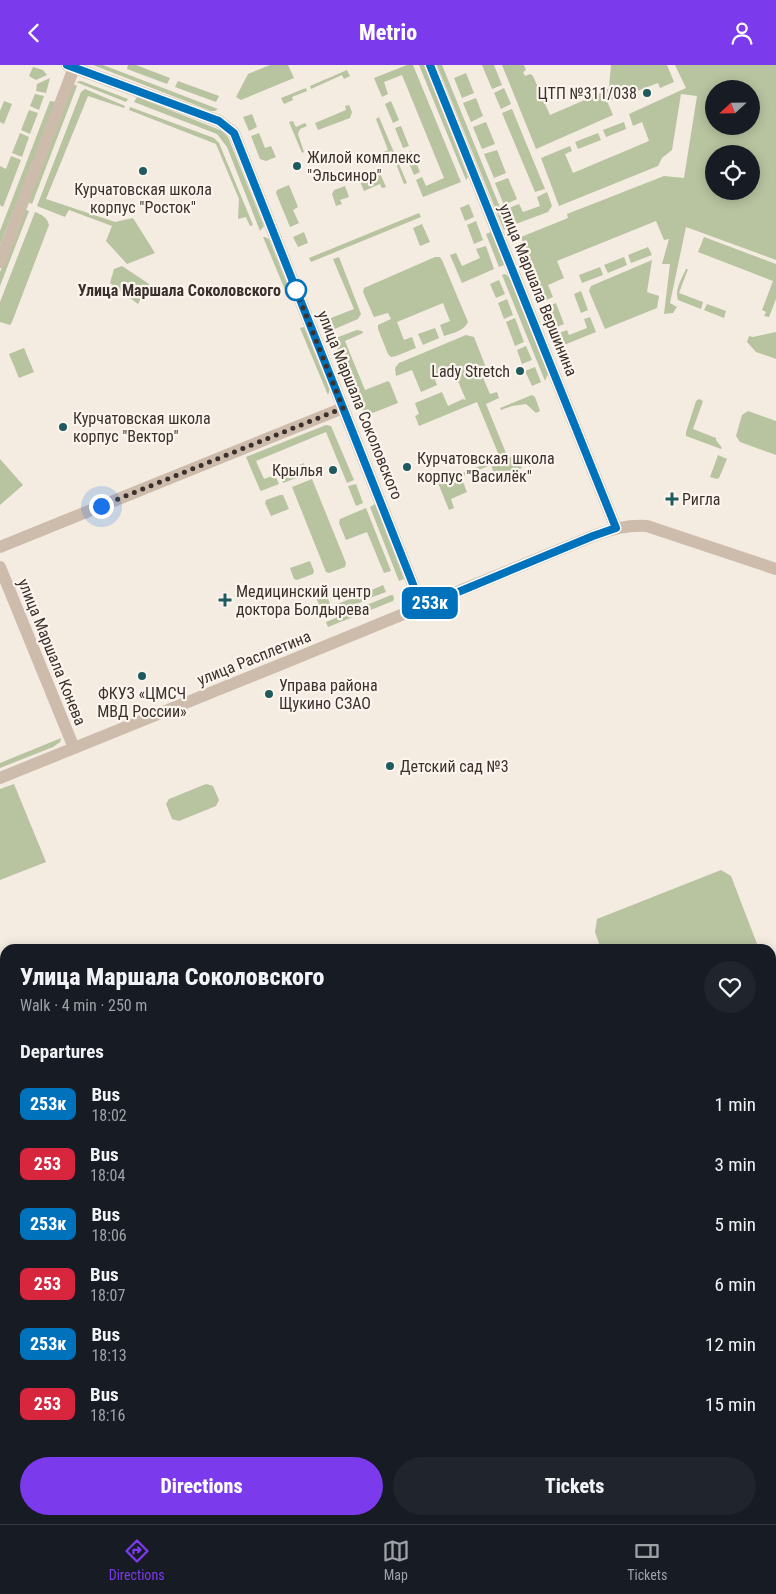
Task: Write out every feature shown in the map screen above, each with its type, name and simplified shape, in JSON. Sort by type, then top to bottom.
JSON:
[{"type":"street","name":"улица Маршала Вершинина","points":[[430,65],[616,528]]},
{"type":"street","points":[[0,262],[72,66]]},
{"type":"street","name":"улица Маршала Соколовского","points":[[72,66],[219,121],[234,133],[422,607]]},
{"type":"street","points":[[0,547],[343,408]]},
{"type":"street","name":"улица Расплетина","points":[[0,778],[616,528],[631,525],[647,526],[776,569]]},
{"type":"street","name":"улица Маршала Конева","points":[[0,567],[74,748]]},
{"type":"green space","points":[[93,65],[103,65],[218,109],[211,111]]},
{"type":"green space","points":[[128,65],[136,65],[170,78],[167,84],[127,69]]},
{"type":"green space","points":[[270,65],[288,65],[294,78],[241,100],[236,97],[248,74]]},
{"type":"green space","points":[[407,65],[413,65],[461,182],[423,197],[416,180],[422,177],[426,186],[444,178],[402,75],[384,82],[388,94],[382,97],[374,78]]},
{"type":"green space","points":[[419,65],[424,65],[468,177],[466,180]]},
{"type":"green space","points":[[437,65],[442,65],[508,227],[504,230]]},
{"type":"green space","points":[[482,65],[494,65],[502,85],[492,89]]},
{"type":"green space","points":[[502,65],[524,65],[526,70],[523,72],[525,76],[530,74],[533,76],[550,115],[609,88],[611,65],[667,65],[674,82],[660,88],[658,83],[607,101],[613,115],[536,149]]},
{"type":"green space","points":[[675,65],[776,65],[776,260],[686,227],[670,303],[677,307],[673,313],[664,314],[670,264],[662,264],[669,239],[664,240],[656,221],[557,261],[564,278],[548,285],[553,297],[546,300],[521,237],[568,218],[567,214],[664,176],[684,178],[697,96],[681,94],[672,150],[662,158],[658,166],[559,206],[541,158],[570,146],[572,151],[565,154],[573,173],[649,141],[642,122],[633,126],[629,114],[686,88]]},
{"type":"green space","points":[[33,67],[43,70],[47,75],[36,80],[29,76]]},
{"type":"green space","points":[[347,70],[350,76],[344,79],[342,75],[311,89],[310,86]]},
{"type":"green space","points":[[466,73],[474,93],[462,98],[454,78]]},
{"type":"green space","points":[[50,78],[46,93],[36,91],[37,84]]},
{"type":"green space","points":[[81,81],[128,99],[126,102],[76,82]]},
{"type":"green space","points":[[178,81],[219,96],[216,102],[175,87]]},
{"type":"green space","points":[[73,84],[77,86],[32,204],[28,202]]},
{"type":"green space","points":[[306,88],[307,91],[292,97],[293,100],[284,104],[281,98]]},
{"type":"green space","points":[[504,88],[511,104],[501,109],[494,93]]},
{"type":"green space","points":[[85,89],[125,106],[124,108],[88,96],[46,199],[115,222],[133,218],[155,253],[127,264],[106,241],[112,226],[69,210],[65,217],[37,206],[81,92]]},
{"type":"green space","points":[[35,94],[44,96],[39,110],[30,106]]},
{"type":"green space","points":[[137,97],[222,131],[228,137],[264,226],[260,231],[227,147],[217,134],[134,102]]},
{"type":"green space","points":[[476,98],[483,116],[471,122],[463,103]]},
{"type":"green space","points":[[4,101],[12,104],[4,124],[0,122],[0,111]]},
{"type":"green space","points":[[50,101],[56,102],[0,245],[0,231]]},
{"type":"green space","points":[[391,101],[399,120],[393,123],[385,104]]},
{"type":"green space","points":[[349,105],[352,112],[350,118],[318,130],[315,123],[346,110],[345,106]]},
{"type":"green space","points":[[130,107],[214,138],[219,143],[253,225],[250,226],[246,217],[238,219],[239,199],[216,144],[129,110]]},
{"type":"green space","points":[[512,109],[545,189],[535,192],[502,113]]},
{"type":"green space","points":[[29,110],[38,113],[30,134],[21,130]]},
{"type":"green space","points":[[252,114],[257,127],[249,131],[243,117]]},
{"type":"green space","points":[[379,117],[407,183],[404,184],[391,151],[380,156],[381,159],[377,161],[374,155],[388,150],[376,119]]},
{"type":"green space","points":[[293,121],[296,127],[305,123],[307,126],[300,129],[298,134],[304,152],[302,153],[289,122]]},
{"type":"green space","points":[[486,122],[495,144],[482,149],[473,127]]},
{"type":"green space","points":[[624,122],[626,129],[606,137],[603,130]]},
{"type":"green space","points":[[401,126],[409,146],[403,148],[395,128]]},
{"type":"green space","points":[[20,133],[29,137],[22,157],[12,153]]},
{"type":"green space","points":[[259,133],[265,148],[271,146],[276,157],[266,161],[260,159],[251,136]]},
{"type":"green space","points":[[598,133],[601,140],[578,149],[575,142]]},
{"type":"green space","points":[[497,150],[506,173],[494,178],[484,154]]},
{"type":"green space","points":[[411,151],[420,172],[414,175],[405,154]]},
{"type":"green space","points":[[11,156],[21,160],[3,207],[0,205],[0,166],[6,169]]},
{"type":"green space","points":[[380,173],[386,187],[382,188],[380,184],[364,191],[359,179]]},
{"type":"green space","points":[[508,178],[517,199],[504,205],[495,183]]},
{"type":"green space","points":[[289,185],[298,207],[293,210],[299,223],[290,227],[276,193],[277,190]]},
{"type":"green space","points":[[345,186],[349,197],[340,200],[342,204],[336,206],[332,194],[334,190]]},
{"type":"green space","points":[[547,192],[552,206],[548,212],[513,225],[506,209],[519,204],[523,212],[540,206],[537,197]]},
{"type":"green space","points":[[469,204],[474,217],[465,221],[460,208]]},
{"type":"green space","points":[[24,209],[29,211],[0,286],[0,272]]},
{"type":"green space","points":[[35,212],[46,218],[49,225],[10,325],[0,322],[0,302]]},
{"type":"green space","points":[[419,213],[421,217],[311,262],[309,258]]},
{"type":"green space","points":[[476,221],[483,240],[474,244],[467,225]]},
{"type":"green space","points":[[422,224],[430,242],[420,246],[413,228]]},
{"type":"green space","points":[[304,232],[308,243],[298,247],[293,237]]},
{"type":"green space","points":[[491,232],[504,265],[499,267],[486,234]]},
{"type":"green space","points":[[263,237],[269,239],[292,296],[288,297]]},
{"type":"green space","points":[[704,237],[776,264],[776,299],[769,317],[764,316],[766,312],[762,310],[773,281],[698,252]]},
{"type":"green space","points":[[486,246],[494,269],[462,283],[450,255],[456,253],[462,266],[480,258],[476,249]]},
{"type":"green space","points":[[648,247],[652,255],[631,263],[628,255]]},
{"type":"green space","points":[[339,257],[361,314],[358,319],[330,331],[326,320],[354,309],[333,259]]},
{"type":"green space","points":[[435,257],[440,257],[442,260],[468,322],[461,330],[444,336],[440,325],[450,321],[443,303],[397,322],[404,340],[412,337],[416,348],[391,357],[388,354],[378,325],[391,319],[388,313],[374,317],[363,292],[364,288]]},
{"type":"green space","points":[[624,257],[627,265],[608,273],[604,265]]},
{"type":"green space","points":[[652,260],[647,292],[659,296],[657,308],[605,329],[589,291],[591,286]]},
{"type":"green space","points":[[122,266],[149,284],[138,304],[110,283],[114,269]]},
{"type":"green space","points":[[600,267],[603,275],[582,283],[579,275]]},
{"type":"green space","points":[[686,269],[688,269],[679,293],[703,302],[701,309],[678,300],[678,288]]},
{"type":"green space","points":[[505,274],[509,277],[548,374],[545,381],[502,275]]},
{"type":"green space","points":[[499,280],[505,294],[496,298],[490,284]]},
{"type":"green space","points":[[581,291],[588,310],[581,313],[574,294]]},
{"type":"green space","points":[[507,299],[513,315],[504,319],[498,303]]},
{"type":"green space","points":[[556,303],[564,324],[557,327],[549,306]]},
{"type":"green space","points":[[707,304],[726,311],[724,318],[704,310]]},
{"type":"green space","points":[[590,317],[596,332],[564,345],[559,333],[567,330],[569,335],[587,328],[584,319]]},
{"type":"green space","points":[[515,318],[524,342],[515,346],[506,322]]},
{"type":"green space","points":[[304,327],[329,388],[328,395],[300,328]]},
{"type":"green space","points":[[435,328],[439,338],[423,345],[418,334]]},
{"type":"green space","points":[[357,330],[363,333],[345,341],[365,390],[388,381],[398,403],[365,416],[333,339]]},
{"type":"green space","points":[[776,332],[776,359],[756,352],[747,342],[749,336],[753,337]]},
{"type":"green space","points":[[466,335],[474,337],[485,365],[481,373],[490,394],[497,392],[499,398],[486,404],[508,458],[517,455],[522,468],[496,479],[491,465],[461,477],[467,492],[451,499],[454,508],[449,510],[438,483],[500,458],[477,402],[419,426],[415,416],[419,414],[415,403],[442,392],[448,406],[463,399],[466,400],[454,372],[435,380],[437,385],[421,392],[412,370],[396,376],[395,368],[399,363]]},
{"type":"green space","points":[[526,346],[532,360],[522,364],[517,350]]},
{"type":"green space","points":[[24,348],[34,372],[19,378],[9,354]]},
{"type":"green space","points":[[535,367],[541,382],[532,386],[525,371]]},
{"type":"green space","points":[[532,395],[535,397],[540,411],[536,413],[526,404],[501,410],[500,408]]},
{"type":"green space","points":[[699,399],[703,401],[693,429],[716,438],[721,449],[686,436],[696,401]]},
{"type":"green space","points":[[748,411],[776,421],[776,455],[740,442],[736,436],[742,415]]},
{"type":"green space","points":[[326,425],[331,426],[354,480],[347,483],[326,432],[256,461],[264,479],[275,475],[279,484],[260,490],[246,457]]},
{"type":"green space","points":[[718,455],[727,459],[717,479],[710,477]]},
{"type":"green space","points":[[0,459],[23,485],[0,505]]},
{"type":"green space","points":[[304,463],[306,472],[304,475],[283,483],[279,473]]},
{"type":"green space","points":[[312,479],[346,563],[345,567],[329,573],[326,572],[292,487]]},
{"type":"green space","points":[[356,484],[363,503],[356,506],[348,486]]},
{"type":"green space","points":[[283,495],[289,509],[271,516],[265,503],[266,500]]},
{"type":"green space","points":[[375,504],[404,579],[399,581],[370,507]]},
{"type":"green space","points":[[366,508],[391,571],[384,573],[367,532],[346,540],[339,523],[340,519]]},
{"type":"green space","points":[[310,561],[314,571],[313,574],[297,580],[294,579],[290,568]]},
{"type":"green space","points":[[383,585],[386,592],[367,599],[365,593]]},
{"type":"green space","points":[[323,586],[334,614],[327,617],[323,615],[314,592],[315,589]]},
{"type":"green space","points":[[362,594],[364,601],[338,611],[335,605]]},
{"type":"green space","points":[[391,595],[394,598],[393,601],[328,627],[326,622]]},
{"type":"green space","points":[[61,738],[60,742],[53,747],[0,768],[0,763]]},
{"type":"green space","points":[[14,784],[46,862],[0,880],[0,789]]},
{"type":"green space","points":[[206,784],[213,786],[219,800],[216,806],[179,821],[172,819],[166,804],[169,799]]},
{"type":"green space","points":[[721,870],[731,876],[757,944],[599,944],[595,932],[597,919]]},
{"type":"bus line","name":"253к","points":[[67,65],[219,121],[234,133],[422,607],[616,528],[606,499],[430,65]]},
{"type":"place","name":"ЦТП №311/038","points":[[647,93]]},
{"type":"place","name":"Жилой комплекс \"Эльсинор\"","points":[[297,166]]},
{"type":"place","name":"Курчатовская школа корпус \"Росток\"","points":[[143,171]]},
{"type":"place","name":"Улица Маршала Соколовского","points":[[296,290]]},
{"type":"place","name":"Lady Stretch","points":[[520,371]]},
{"type":"place","name":"Курчатовская школа корпус \"Вектор\"","points":[[63,427]]},
{"type":"place","name":"Курчатовская школа корпус \"Василёк\"","points":[[407,467]]},
{"type":"place","name":"Крылья","points":[[333,470]]},
{"type":"place","name":"Ригла","points":[[672,499]]},
{"type":"place","name":"Медицинский центр доктора Болдырева","points":[[225,600]]},
{"type":"place","name":"ФКУЗ «ЦМСЧ МВД России»","points":[[142,676]]},
{"type":"place","name":"Управа района Щукино СЗАО","points":[[269,694]]},
{"type":"place","name":"Детский сад №3","points":[[390,766]]},
{"type":"route","points":[[101,506],[343,408],[296,290]]}]
